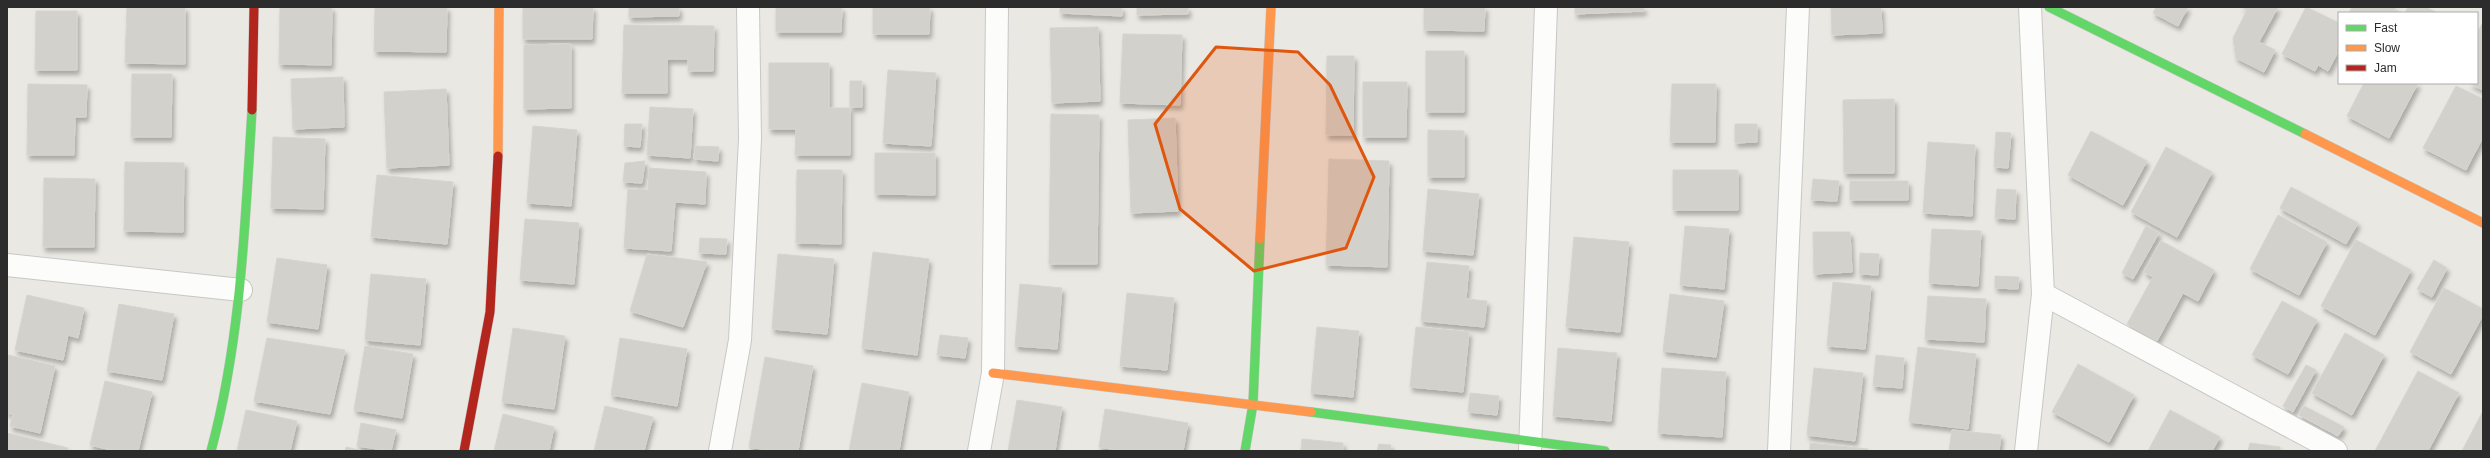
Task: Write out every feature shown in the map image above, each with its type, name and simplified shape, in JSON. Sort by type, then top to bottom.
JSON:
[{"type":"street","points":[[211,451],[218,425],[241,290],[254,73],[254,7]]},
{"type":"street","points":[[464,451],[490,312],[499,126],[498,7]]},
{"type":"street","points":[[720,451],[740,340],[750,139],[748,7]]},
{"type":"street","points":[[979,451],[993,373],[997,7]]},
{"type":"street","points":[[1245,451],[1253,404],[1271,7]]},
{"type":"street","points":[[1531,446],[1546,7]]},
{"type":"street","points":[[1779,451],[1798,7]]},
{"type":"street","points":[[2026,451],[2043,294],[2030,7]]},
{"type":"street","points":[[2049,7],[2483,222]]},
{"type":"street","points":[[7,265],[241,290]]},
{"type":"street","points":[[2043,294],[2336,451]]},
{"type":"street","points":[[993,373],[1253,404],[1531,446],[1605,451]]},
{"type":"highlighted area","points":[[1216,47],[1298,52],[1330,85],[1374,177],[1346,248],[1254,271],[1180,209],[1155,124]]},
{"type":"building","points":[[127,7],[185,7],[185,64],[125,63]]},
{"type":"building","points":[[280,7],[332,7],[331,65],[279,64]]},
{"type":"building","points":[[375,7],[447,7],[446,52],[374,51]]},
{"type":"building","points":[[523,7],[593,7],[592,39],[523,39]]},
{"type":"building","points":[[629,7],[679,7],[679,16],[629,17]]},
{"type":"building","points":[[776,7],[842,7],[841,32],[776,32]]},
{"type":"building","points":[[873,7],[930,7],[929,34],[873,34]]},
{"type":"building","points":[[1060,7],[1122,7],[1122,16],[1060,13]]},
{"type":"building","points":[[1137,7],[1188,7],[1188,14],[1137,15]]},
{"type":"building","points":[[1424,7],[1485,7],[1484,31],[1424,30]]},
{"type":"building","points":[[1575,7],[1644,7],[1644,11],[1575,14]]},
{"type":"building","points":[[1831,7],[1881,7],[1882,33],[1832,35]]},
{"type":"building","points":[[2156,7],[2188,7],[2178,26],[2153,13]]},
{"type":"building","points":[[2241,7],[2278,7],[2259,42],[2275,50],[2264,72],[2236,58],[2233,38],[2247,10]]},
{"type":"building","points":[[2306,7],[2338,23],[2338,52],[2328,71],[2318,65],[2315,71],[2282,54]]},
{"type":"building","points":[[2352,7],[2396,7],[2394,12],[2350,12]]},
{"type":"building","points":[[2408,7],[2426,7],[2435,12],[2406,12]]},
{"type":"building","points":[[36,11],[77,11],[77,70],[35,70]]},
{"type":"building","points":[[2483,22],[2483,90],[2471,84],[2478,84],[2478,31]]},
{"type":"building","points":[[624,25],[714,26],[713,71],[688,71],[688,59],[667,59],[667,93],[622,93]]},
{"type":"building","points":[[1098,27],[1100,101],[1052,103],[1050,28]]},
{"type":"building","points":[[1123,34],[1182,35],[1180,105],[1120,103]]},
{"type":"building","points":[[571,44],[571,108],[524,109],[524,45]]},
{"type":"building","points":[[1426,51],[1464,51],[1464,112],[1426,112]]},
{"type":"building","points":[[1327,56],[1354,56],[1353,135],[1326,135]]},
{"type":"building","points":[[769,63],[829,63],[829,108],[850,108],[850,155],[795,155],[796,129],[769,129]]},
{"type":"building","points":[[888,70],[936,73],[931,146],[883,143]]},
{"type":"building","points":[[132,74],[172,74],[171,137],[131,137]]},
{"type":"building","points":[[343,77],[344,127],[293,129],[291,79]]},
{"type":"building","points":[[850,81],[862,81],[862,107],[850,107]]},
{"type":"building","points":[[1363,82],[1407,82],[1406,137],[1363,137]]},
{"type":"building","points":[[28,84],[87,85],[86,117],[75,117],[74,155],[27,155]]},
{"type":"building","points":[[1672,84],[1716,84],[1715,142],[1670,142]]},
{"type":"building","points":[[2363,84],[2417,84],[2389,138],[2347,116]]},
{"type":"building","points":[[2456,86],[2483,99],[2483,137],[2466,170],[2423,148]]},
{"type":"building","points":[[446,89],[449,165],[387,168],[384,92]]},
{"type":"building","points":[[1894,99],[1894,173],[1844,173],[1843,100]]},
{"type":"building","points":[[650,107],[693,109],[690,158],[647,155]]},
{"type":"building","points":[[1051,114],[1099,115],[1097,264],[1049,264]]},
{"type":"building","points":[[1175,118],[1178,211],[1131,213],[1128,120]]},
{"type":"building","points":[[625,124],[642,124],[640,147],[624,146]]},
{"type":"building","points":[[1735,124],[1757,124],[1757,142],[1735,143]]},
{"type":"building","points":[[533,126],[577,130],[571,206],[527,203]]},
{"type":"building","points":[[1428,130],[1464,131],[1464,177],[1428,177]]},
{"type":"building","points":[[2091,131],[2147,161],[2123,205],[2068,175]]},
{"type":"building","points":[[1996,132],[2011,133],[2008,168],[1994,167]]},
{"type":"building","points":[[273,137],[325,139],[323,209],[271,208]]},
{"type":"building","points":[[1928,142],[1975,145],[1972,216],[1923,213]]},
{"type":"building","points":[[695,146],[719,147],[718,161],[694,159]]},
{"type":"building","points":[[2166,147],[2212,172],[2177,237],[2131,212]]},
{"type":"building","points":[[875,153],[935,153],[935,195],[875,194]]},
{"type":"building","points":[[1329,159],[1389,161],[1387,267],[1326,265]]},
{"type":"building","points":[[645,161],[642,183],[623,182],[625,163]]},
{"type":"building","points":[[125,162],[184,163],[183,232],[124,231]]},
{"type":"building","points":[[649,168],[706,172],[705,204],[675,202],[671,251],[624,248],[628,189],[648,190]]},
{"type":"building","points":[[797,170],[842,170],[841,244],[796,243]]},
{"type":"building","points":[[1673,170],[1738,170],[1738,210],[1673,210]]},
{"type":"building","points":[[377,175],[453,182],[447,244],[371,237]]},
{"type":"building","points":[[44,178],[95,179],[94,247],[43,247]]},
{"type":"building","points":[[1813,179],[1839,181],[1837,201],[1811,200]]},
{"type":"building","points":[[1850,181],[1908,181],[1908,200],[1850,200]]},
{"type":"building","points":[[2291,187],[2358,223],[2346,244],[2280,208]]},
{"type":"building","points":[[1428,189],[1479,194],[1473,255],[1423,251]]},
{"type":"building","points":[[1997,189],[2016,190],[2015,219],[1995,218]]},
{"type":"building","points":[[2278,215],[2327,242],[2299,295],[2250,269]]},
{"type":"building","points":[[525,219],[579,223],[574,284],[520,280]]},
{"type":"building","points":[[1685,226],[1729,229],[1724,289],[1680,285]]},
{"type":"building","points":[[2146,226],[2159,233],[2133,279],[2122,273]]},
{"type":"building","points":[[1932,229],[1981,231],[1978,286],[1929,283]]},
{"type":"building","points":[[1813,232],[1850,232],[1852,272],[1814,274]]},
{"type":"building","points":[[1574,237],[1629,242],[1620,332],[1566,327]]},
{"type":"building","points":[[700,238],[727,239],[726,254],[699,253]]},
{"type":"building","points":[[2356,240],[2411,270],[2375,335],[2321,306]]},
{"type":"building","points":[[2161,241],[2214,270],[2198,301],[2183,293],[2157,341],[2127,324],[2153,277],[2144,272]]},
{"type":"building","points":[[873,252],[929,259],[917,355],[862,348]]},
{"type":"building","points":[[1860,253],[1879,254],[1878,275],[1859,274]]},
{"type":"building","points":[[647,254],[707,262],[683,327],[630,311]]},
{"type":"building","points":[[778,254],[834,259],[827,334],[772,329]]},
{"type":"building","points":[[277,258],[327,265],[318,329],[267,322]]},
{"type":"building","points":[[2434,260],[2447,268],[2432,297],[2417,289]]},
{"type":"building","points":[[1427,262],[1469,266],[1466,299],[1487,301],[1484,327],[1421,321]]},
{"type":"building","points":[[371,274],[426,279],[420,345],[365,340]]},
{"type":"building","points":[[1995,276],[2019,277],[2018,289],[1995,288]]},
{"type":"building","points":[[1833,282],[1871,286],[1865,349],[1827,346]]},
{"type":"building","points":[[1020,284],[1062,288],[1057,349],[1015,346]]},
{"type":"building","points":[[2444,288],[2483,309],[2483,315],[2451,374],[2410,352]]},
{"type":"building","points":[[1127,293],[1174,298],[1167,370],[1120,366]]},
{"type":"building","points":[[1670,294],[1724,301],[1716,357],[1663,351]]},
{"type":"building","points":[[27,295],[84,308],[78,338],[68,335],[63,360],[15,350]]},
{"type":"building","points":[[1928,296],[1986,299],[1984,342],[1925,339]]},
{"type":"building","points":[[2282,301],[2317,320],[2288,374],[2252,355]]},
{"type":"building","points":[[119,304],[174,314],[162,380],[107,371]]},
{"type":"building","points":[[1317,327],[1359,331],[1353,397],[1311,393]]},
{"type":"building","points":[[1416,327],[1469,332],[1463,392],[1410,387]]},
{"type":"building","points":[[513,328],[565,336],[554,409],[502,402]]},
{"type":"building","points":[[2345,333],[2384,355],[2352,415],[2312,393]]},
{"type":"building","points":[[940,335],[968,338],[965,358],[937,355]]},
{"type":"building","points":[[267,338],[345,350],[330,414],[254,401]]},
{"type":"building","points":[[620,338],[687,349],[677,406],[611,395]]},
{"type":"building","points":[[365,346],[413,354],[402,418],[354,410]]},
{"type":"building","points":[[1918,347],[1976,354],[1968,429],[1909,422]]},
{"type":"building","points":[[1558,348],[1617,353],[1611,421],[1553,416]]},
{"type":"building","points":[[8,355],[55,366],[40,433],[10,426],[13,414],[7,413]]},
{"type":"building","points":[[1876,355],[1904,358],[1902,388],[1873,386]]},
{"type":"building","points":[[765,357],[813,366],[798,451],[774,451],[749,447]]},
{"type":"building","points":[[2078,364],[2134,395],[2109,442],[2052,412]]},
{"type":"building","points":[[2306,365],[2316,370],[2293,412],[2283,406]]},
{"type":"building","points":[[1662,368],[1726,372],[1722,437],[1658,433]]},
{"type":"building","points":[[1814,368],[1863,373],[1855,441],[1807,435]]},
{"type":"building","points":[[2418,371],[2459,393],[2428,451],[2375,451]]},
{"type":"building","points":[[105,381],[152,392],[138,451],[115,451],[90,445]]},
{"type":"building","points":[[862,383],[909,392],[899,451],[849,451]]},
{"type":"building","points":[[1470,393],[1499,396],[1497,415],[1468,412]]},
{"type":"building","points":[[1017,400],[1062,407],[1055,451],[1008,451]]},
{"type":"building","points":[[605,406],[653,417],[644,451],[594,451]]},
{"type":"building","points":[[2304,406],[2344,427],[2338,436],[2299,415]]},
{"type":"building","points":[[1105,409],[1188,423],[1183,451],[1124,451],[1099,447]]},
{"type":"building","points":[[246,410],[297,421],[290,451],[237,451]]},
{"type":"building","points":[[2170,410],[2220,437],[2212,451],[2148,451]]},
{"type":"building","points":[[2483,411],[2483,451],[2462,451]]},
{"type":"building","points":[[503,414],[554,427],[549,451],[494,451]]},
{"type":"building","points":[[361,423],[396,430],[391,451],[357,446]]},
{"type":"building","points":[[1952,430],[2001,435],[1999,451],[1949,451]]},
{"type":"building","points":[[7,433],[68,448],[67,451],[7,451]]},
{"type":"building","points":[[1302,439],[1343,443],[1343,451],[1301,451]]},
{"type":"building","points":[[1810,443],[1868,449],[1868,451],[1810,451]]},
{"type":"building","points":[[2250,443],[2280,447],[2280,451],[2248,451]]},
{"type":"building","points":[[1379,444],[1391,445],[1390,451],[1377,451]]},
{"type":"building","points":[[346,447],[363,451],[345,451]]},
{"type":"traffic: fast","points":[[2049,7],[2305,134]]},
{"type":"traffic: fast","points":[[211,451],[221,409],[235,325],[244,239],[252,110]]},
{"type":"traffic: fast","points":[[1245,451],[1253,404],[1260,239]]},
{"type":"traffic: fast","points":[[1311,412],[1605,451]]},
{"type":"traffic: slow","points":[[498,156],[499,7]]},
{"type":"traffic: slow","points":[[1260,239],[1271,7]]},
{"type":"traffic: slow","points":[[2305,134],[2483,223]]},
{"type":"traffic: slow","points":[[993,373],[1311,412]]},
{"type":"traffic: jam","points":[[252,110],[254,7]]},
{"type":"traffic: jam","points":[[464,451],[490,312],[498,156]]}]
